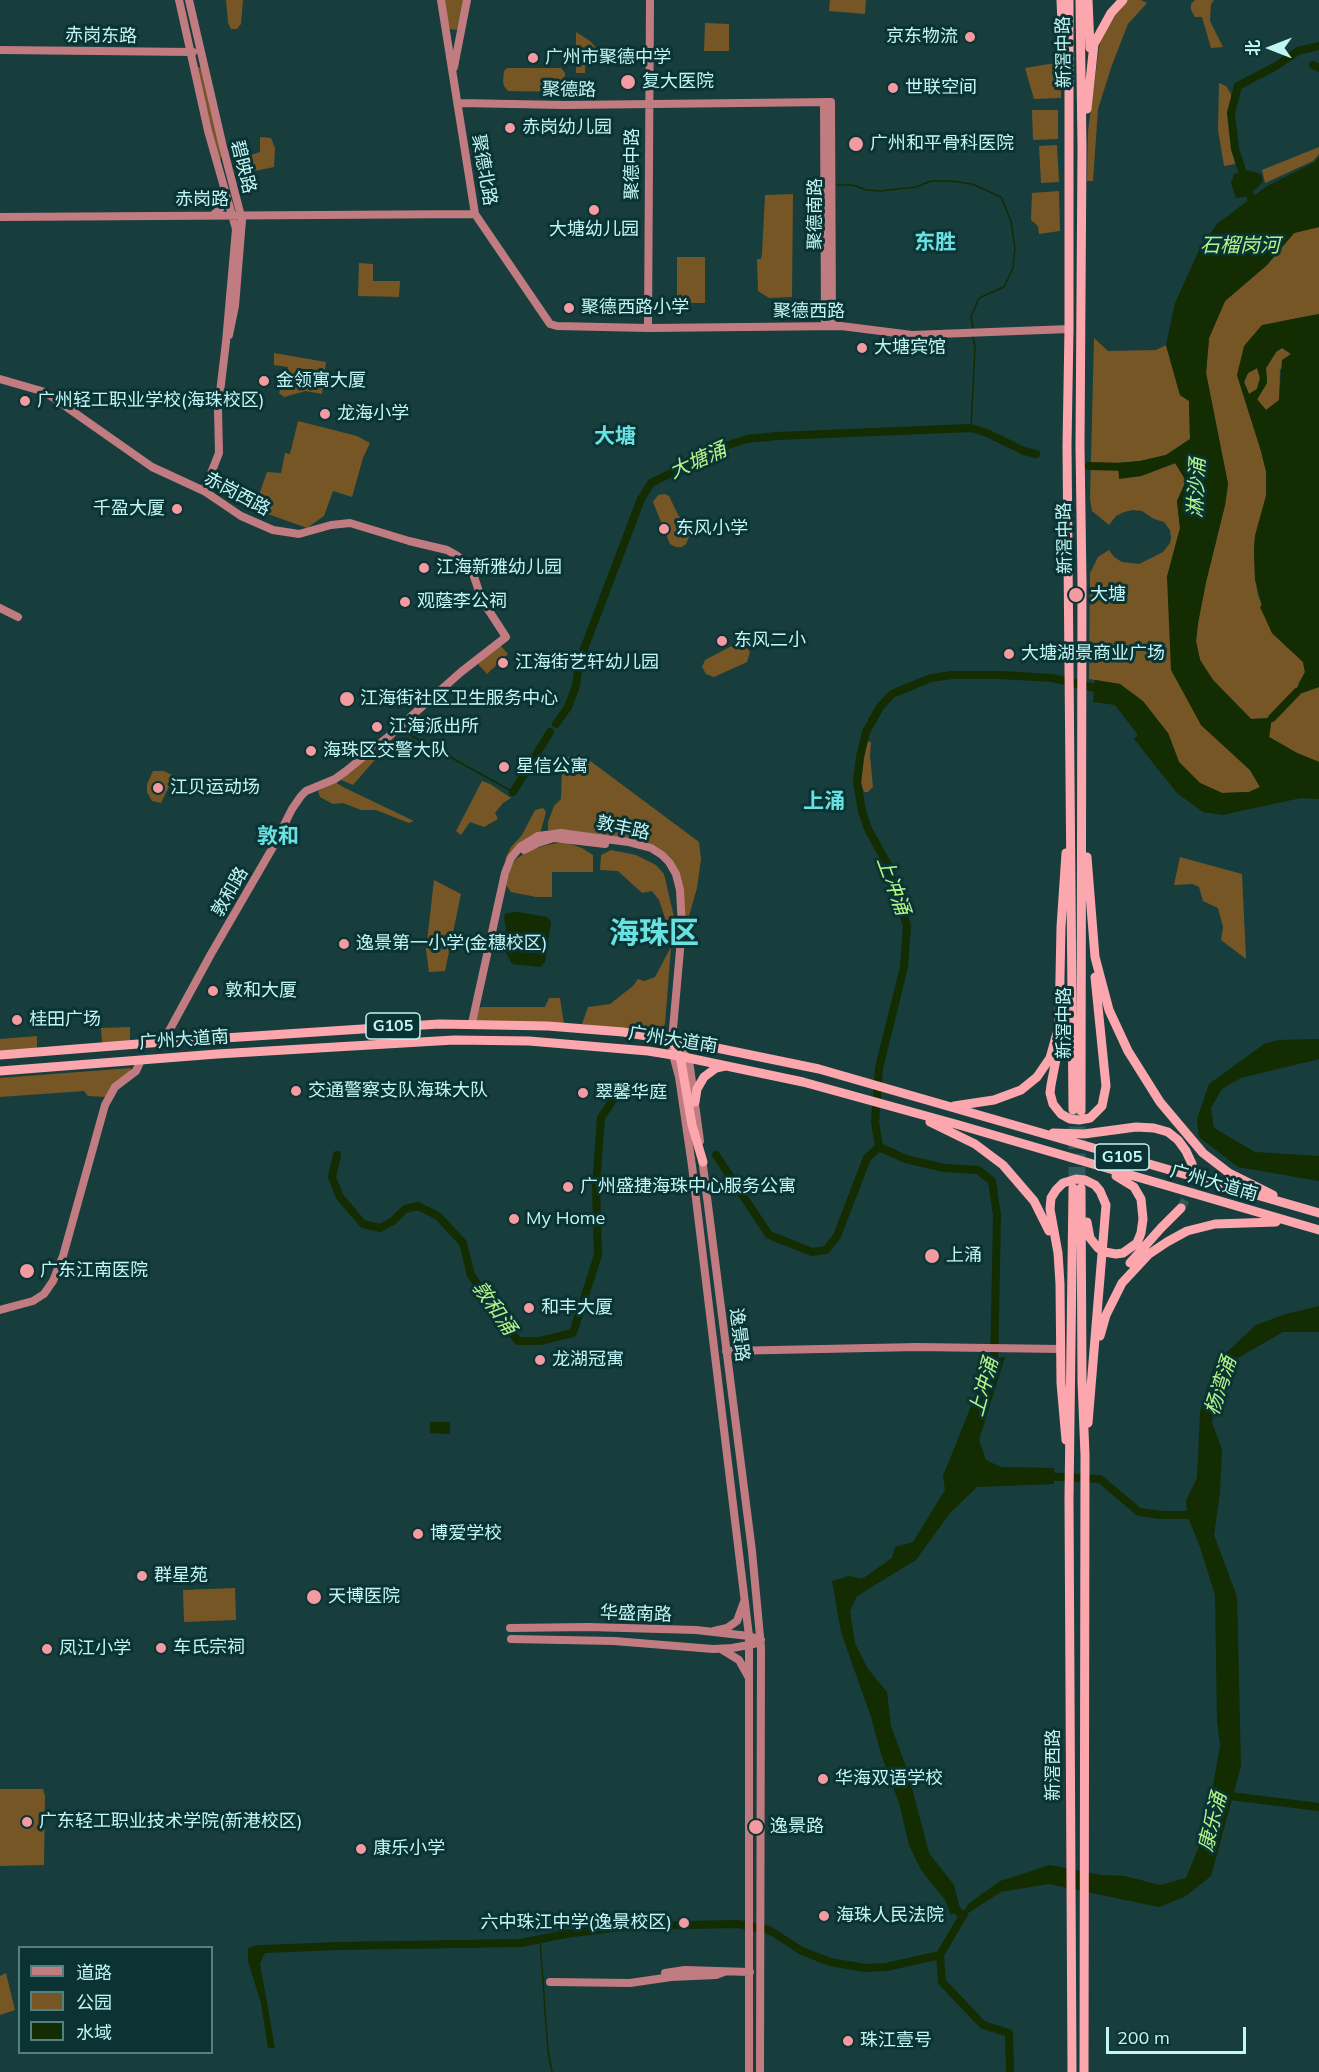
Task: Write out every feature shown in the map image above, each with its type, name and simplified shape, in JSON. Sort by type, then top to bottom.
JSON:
[{"type":"highway","points":[[1060,0],[1061,44],[1068,102]]},
{"type":"highway","name":"新滘中路","points":[[1069,0],[1067,446],[1071,815],[1080,1111],[1082,828],[1080,0]]},
{"type":"highway","points":[[1088,0],[1089,92]]},
{"type":"highway","points":[[1082,147],[1094,44],[1111,13],[1123,0]]},
{"type":"highway","points":[[1071,815],[1064,873],[1058,1049],[1050,1093],[1053,1104],[1061,1114],[1070,1119],[1084,1119],[1094,1115],[1105,1097],[1106,1086],[1096,992],[1089,873],[1082,828]]},
{"type":"highway","points":[[1091,921],[1095,957],[1109,1010],[1128,1051],[1160,1102],[1184,1132],[1216,1164],[1244,1182],[1295,1206]]},
{"type":"highway","points":[[951,1106],[1004,1097],[1030,1084],[1050,1058],[1058,1037],[1060,1013]]},
{"type":"highway","name":"广州大道南","points":[[0,1054],[472,1023],[556,1026],[623,1032],[794,1063],[1319,1213]]},
{"type":"highway","points":[[621,1048],[628,1042],[628,1037],[623,1032]]},
{"type":"highway","name":"广州大道南","points":[[0,1071],[454,1040],[529,1041],[679,1053],[858,1097],[1319,1230]]},
{"type":"highway","points":[[648,1051],[660,1048],[669,1040],[679,1053],[691,1103],[694,1133],[703,1162]]},
{"type":"highway","points":[[679,1053],[691,1044]]},
{"type":"highway","points":[[691,1103],[704,1077],[716,1068],[725,1066]]},
{"type":"highway","points":[[910,1112],[975,1144],[1014,1175],[1042,1214],[1056,1252],[1059,1268]]},
{"type":"highway","points":[[1036,1132],[1084,1134],[1148,1126],[1161,1129],[1173,1136],[1186,1151],[1192,1164]]},
{"type":"highway","points":[[1081,1188],[1087,1224],[1093,1243],[1105,1252],[1116,1254],[1133,1247],[1140,1238],[1142,1228],[1141,1199],[1134,1187],[1097,1167]]},
{"type":"highway","points":[[1070,1458],[1065,1431],[1059,1268],[1050,1209],[1053,1194],[1063,1183],[1076,1179],[1085,1180],[1100,1191],[1106,1205],[1085,1455]]},
{"type":"highway","points":[[1081,1188],[1082,1381],[1085,1455]]},
{"type":"highway","points":[[1070,1458],[1081,1188]]},
{"type":"highway","points":[[1093,1365],[1101,1314],[1113,1286],[1161,1228],[1181,1208]]},
{"type":"highway","points":[[1093,1365],[1106,1315],[1114,1297],[1130,1273],[1149,1254],[1176,1236],[1204,1226],[1228,1222],[1291,1222]]},
{"type":"highway","name":"新滘西路","points":[[1084,2072],[1085,1455]]},
{"type":"highway","name":"新滘西路","points":[[1070,1458],[1072,2072]]},
{"type":"street","name":"碧映路","points":[[179,0],[208,131],[222,180],[236,215]]},
{"type":"street","name":"碧映路","points":[[189,0],[236,215],[218,409],[219,453],[204,491]]},
{"type":"street","name":"聚德北路","points":[[441,0],[475,214],[550,324]]},
{"type":"street","name":"聚德北路","points":[[453,71],[467,0]]},
{"type":"street","name":"聚德中路","points":[[648,328],[650,0]]},
{"type":"street","points":[[446,29],[454,33],[462,28]]},
{"type":"street","name":"赤岗东路","points":[[0,50],[201,53]]},
{"type":"street","name":"聚德路","points":[[458,103],[827,102]]},
{"type":"street","name":"聚德南路","points":[[827,102],[825,296],[829,326]]},
{"type":"street","name":"聚德南路","points":[[827,102],[829,326]]},
{"type":"street","points":[[213,215],[218,212],[221,204],[222,180]]},
{"type":"street","name":"赤岗路","points":[[0,217],[475,214]]},
{"type":"street","name":"聚德西路","points":[[550,324],[557,327],[648,328],[829,326],[858,327],[891,334],[912,335],[1069,329]]},
{"type":"street","name":"赤岗西路","points":[[0,378],[45,392],[152,467],[204,491],[241,516],[285,533],[299,534],[331,525],[350,523],[447,550],[470,567],[482,600],[506,637]]},
{"type":"street","points":[[0,608],[18,617]]},
{"type":"street","name":"敦和路","points":[[163,1042],[301,796],[306,791],[335,779],[346,771],[461,672],[506,637]]},
{"type":"street","name":"敦丰路","points":[[472,1023],[508,866],[514,853],[530,840],[553,833],[628,842],[651,848],[665,858],[677,879],[682,914],[669,1040]]},
{"type":"street","name":"逸景路","points":[[679,1053],[682,1094],[750,1646],[750,2059],[748,2072]]},
{"type":"street","points":[[0,1310],[33,1301],[44,1294],[53,1281],[66,1248],[105,1105],[115,1087],[136,1071],[141,1060]]},
{"type":"street","name":"逸景路","points":[[691,1103],[696,1115],[703,1162],[761,1640],[760,2072]]},
{"type":"street","points":[[726,1351],[917,1347],[1061,1349]]},
{"type":"street","points":[[710,1631],[727,1628],[737,1621],[746,1599],[757,1597]]},
{"type":"street","name":"华盛南路","points":[[510,1628],[596,1627],[710,1631],[749,1636],[761,1640]]},
{"type":"street","points":[[511,1639],[614,1641],[719,1649],[750,1646],[761,1640]]},
{"type":"street","points":[[719,1649],[739,1660],[751,1683],[762,1683]]},
{"type":"street","points":[[550,1982],[628,1979],[685,1970],[750,1972]]},
{"type":"street","points":[[750,2059],[761,2059]]},
{"type":"green space","points":[[226,0],[243,0],[241,24],[237,29],[231,29],[228,23]]},
{"type":"green space","points":[[443,0],[466,0],[460,27],[456,30],[449,29]]},
{"type":"green space","points":[[830,0],[866,0],[865,14],[829,11]]},
{"type":"green space","points":[[1127,0],[1141,0],[1147,3],[1128,24],[1112,65],[1098,109],[1093,181],[1087,181],[1088,131],[1099,48],[1104,26]]},
{"type":"green space","points":[[1195,0],[1214,0],[1211,4],[1210,21],[1223,47],[1211,48],[1202,17],[1195,17],[1191,10],[1191,4]]},
{"type":"green space","points":[[705,23],[729,24],[729,51],[704,51]]},
{"type":"green space","points":[[576,32],[590,41],[600,52],[586,52],[585,73],[576,73]]},
{"type":"green space","points":[[1061,62],[1061,98],[1034,99],[1025,68]]},
{"type":"green space","points":[[203,67],[221,159],[216,154],[195,68]]},
{"type":"green space","points":[[507,68],[561,68],[565,73],[564,88],[560,92],[508,91],[503,81],[504,71]]},
{"type":"green space","points":[[1219,83],[1226,86],[1231,94],[1230,123],[1235,164],[1224,166],[1218,130]]},
{"type":"green space","points":[[1032,110],[1058,110],[1058,139],[1033,140]]},
{"type":"green space","points":[[260,137],[271,138],[275,148],[274,167],[250,172],[246,167],[248,156],[260,152]]},
{"type":"green space","points":[[1057,145],[1059,182],[1041,183],[1039,146]]},
{"type":"green space","points":[[1319,147],[1319,154],[1313,161],[1265,183],[1262,170]]},
{"type":"green space","points":[[1059,191],[1060,231],[1039,234],[1038,226],[1031,220],[1032,193]]},
{"type":"green space","points":[[793,194],[792,297],[769,298],[758,291],[757,259],[761,259],[762,254],[765,195]]},
{"type":"green space","points":[[1319,227],[1319,314],[1278,322],[1237,375],[1266,471],[1266,496],[1255,536],[1254,550],[1258,595],[1272,633],[1303,662],[1305,672],[1298,684],[1302,693],[1319,687],[1319,762],[1269,737],[1271,718],[1251,719],[1213,680],[1200,660],[1196,641],[1206,582],[1228,484],[1206,373],[1209,338],[1225,301],[1267,265],[1294,233]]},
{"type":"green space","points":[[677,257],[705,257],[705,303],[677,303]]},
{"type":"green space","points":[[359,263],[373,264],[373,281],[400,281],[399,297],[358,296]]},
{"type":"green space","points":[[1094,338],[1108,351],[1156,350],[1166,345],[1180,395],[1189,401],[1190,439],[1166,455],[1119,463],[1119,478],[1141,476],[1176,463],[1186,481],[1177,501],[1180,528],[1167,577],[1201,725],[1250,770],[1260,787],[1249,792],[1222,793],[1200,783],[1179,762],[1168,733],[1120,684],[1089,679],[1090,573],[1098,557],[1109,550],[1122,562],[1139,564],[1163,552],[1171,538],[1170,530],[1164,522],[1142,511],[1124,512],[1116,516],[1109,525],[1092,511],[1090,499]]},
{"type":"green space","points":[[1282,348],[1291,354],[1280,370],[1279,401],[1266,410],[1257,400],[1267,383],[1266,368],[1276,352]]},
{"type":"green space","points":[[274,353],[326,362],[322,394],[306,391],[284,397],[279,393],[288,367],[274,365]]},
{"type":"green space","points":[[1257,368],[1260,378],[1257,389],[1249,394],[1244,382],[1248,373]]},
{"type":"green space","points":[[298,421],[357,436],[370,443],[363,458],[352,497],[333,491],[324,516],[307,528],[254,509],[267,472],[281,473],[285,453],[290,454]]},
{"type":"green space","points":[[658,495],[669,496],[689,537],[682,547],[670,544],[653,502]]},
{"type":"green space","points":[[737,643],[745,645],[750,652],[747,662],[714,677],[706,674],[702,667],[705,660]]},
{"type":"green space","points":[[499,644],[508,654],[487,674],[478,664]]},
{"type":"green space","points":[[400,731],[353,785],[341,780],[341,777],[390,736]]},
{"type":"green space","points":[[866,741],[871,742],[873,787],[868,792],[864,792],[861,783]]},
{"type":"green space","points":[[581,754],[699,842],[701,859],[697,888],[682,940],[674,866],[671,858],[664,852],[632,839],[576,831],[548,830],[548,822],[554,806],[561,799],[562,770],[567,757]]},
{"type":"green space","name":"江贝运动场","points":[[153,771],[164,771],[174,776],[161,803],[152,801],[147,792],[147,784]]},
{"type":"green space","points":[[482,781],[511,798],[503,803],[495,813],[498,819],[484,827],[470,822],[461,835],[456,831]]},
{"type":"green space","points":[[335,782],[414,821],[409,823],[376,810],[361,810],[343,803],[333,804],[320,797],[318,791]]},
{"type":"green space","points":[[543,808],[546,812],[540,834],[508,860],[505,859],[511,847],[522,835],[535,810]]},
{"type":"green space","points":[[564,842],[582,848],[593,855],[593,872],[552,872],[552,897],[536,897],[511,892],[506,885],[516,859],[530,850]]},
{"type":"green space","points":[[611,850],[636,855],[656,865],[664,874],[675,921],[667,924],[659,900],[652,891],[642,893],[618,871],[600,870],[601,855]]},
{"type":"green space","points":[[1180,857],[1242,874],[1246,959],[1221,940],[1223,927],[1218,908],[1203,901],[1199,887],[1193,884],[1174,885]]},
{"type":"green space","points":[[434,880],[461,894],[445,971],[429,972],[426,950]]},
{"type":"green space","points":[[671,947],[665,1024],[660,1033],[582,1024],[588,1007],[610,1004],[633,986],[638,979],[644,981],[655,977]]},
{"type":"green space","points":[[549,998],[560,998],[564,1024],[475,1021],[479,1008],[482,1007],[545,1007]]},
{"type":"green space","points":[[130,1027],[130,1043],[102,1044],[101,1028]]},
{"type":"green space","points":[[37,1036],[37,1050],[0,1053],[0,1039]]},
{"type":"green space","points":[[131,1068],[130,1073],[105,1097],[88,1096],[84,1091],[0,1097],[0,1078]]},
{"type":"green space","points":[[235,1588],[236,1620],[184,1622],[183,1590]]},
{"type":"green space","points":[[0,1789],[43,1789],[45,1796],[44,1865],[0,1866]]},
{"type":"green space","points":[[6,1973],[15,2010],[0,2015],[0,1976]]},
{"type":"water","name":"石榴岗河","points":[[1319,157],[1319,227],[1294,233],[1267,265],[1225,301],[1209,338],[1206,373],[1228,484],[1206,582],[1196,641],[1200,660],[1213,680],[1251,719],[1272,718],[1269,737],[1319,762],[1319,799],[1301,798],[1222,815],[1203,812],[1177,793],[1134,739],[1138,735],[1115,705],[1093,702],[1095,680],[1120,684],[1143,701],[1168,733],[1179,762],[1200,783],[1222,793],[1249,792],[1260,787],[1250,770],[1201,725],[1171,670],[1167,577],[1180,528],[1177,501],[1186,481],[1175,463],[1141,476],[1119,479],[1118,463],[1166,455],[1190,439],[1189,401],[1180,395],[1166,345],[1175,303],[1200,248],[1217,224],[1267,186],[1315,162]]},
{"type":"water","points":[[1246,170],[1261,174],[1263,181],[1244,197],[1236,198],[1231,183],[1234,174]]},
{"type":"water","points":[[1319,314],[1319,687],[1302,693],[1297,692],[1297,688],[1305,672],[1303,662],[1272,633],[1260,607],[1262,605],[1255,579],[1255,536],[1266,496],[1266,471],[1237,375],[1244,346],[1262,325]],"holes":[[[1282,348],[1291,354],[1282,360],[1279,400],[1266,410],[1257,399],[1267,383],[1266,368],[1276,352]],[[1257,368],[1260,378],[1257,389],[1249,394],[1244,382],[1248,373]]]},
{"type":"water","points":[[518,912],[547,917],[551,922],[545,962],[540,967],[512,964],[506,953],[504,946],[507,936],[504,917],[506,913]]},
{"type":"water","points":[[1319,1039],[1319,1059],[1241,1078],[1222,1089],[1211,1108],[1214,1128],[1255,1152],[1319,1156],[1319,1181],[1238,1167],[1199,1137],[1197,1119],[1209,1084],[1264,1044],[1279,1040]]},
{"type":"water","name":"康乐涌","points":[[1319,1306],[1319,1332],[1283,1332],[1236,1359],[1224,1376],[1213,1411],[1212,1423],[1222,1449],[1220,1492],[1214,1535],[1237,1597],[1241,1766],[1211,1876],[1186,1896],[1159,1907],[1049,1884],[1001,1892],[962,1917],[968,1904],[1000,1881],[1050,1865],[1101,1875],[1125,1876],[1160,1885],[1186,1878],[1205,1832],[1220,1746],[1217,1719],[1215,1595],[1187,1515],[1186,1500],[1197,1478],[1200,1412],[1215,1363],[1256,1325],[1286,1314]]},
{"type":"water","points":[[1005,1357],[979,1440],[986,1460],[1001,1467],[1054,1468],[1054,1484],[977,1487],[950,1513],[916,1560],[857,1596],[850,1611],[855,1643],[868,1669],[887,1692],[891,1726],[907,1769],[929,1853],[954,1885],[960,1909],[951,1915],[945,1900],[921,1870],[909,1845],[899,1803],[841,1632],[832,1581],[849,1576],[862,1579],[892,1558],[895,1547],[913,1542],[945,1490],[943,1476],[990,1359]]},
{"type":"water","points":[[430,1422],[450,1422],[450,1434],[430,1433]]},
{"type":"water","points":[[257,1945],[272,1947],[264,1954],[260,1964],[275,2048],[268,2048],[261,2003],[248,1961],[248,1948]]},
{"type":"waterway","points":[[1254,207],[1235,149],[1231,113],[1238,86],[1276,66],[1298,51],[1319,46]]},
{"type":"waterway","points":[[1313,65],[1319,68]]},
{"type":"waterway","points":[[837,185],[853,185],[866,190],[880,191],[916,187],[931,181],[951,181],[972,184],[1001,197],[1011,221],[1015,249],[1013,268],[1004,287],[979,298],[971,317],[973,328]]},
{"type":"waterway","points":[[971,428],[975,348],[973,337]]},
{"type":"waterway","name":"大塘涌","points":[[556,724],[568,707],[576,686],[579,662],[641,499],[651,483],[725,446],[747,439],[777,436],[971,428],[1036,454]]},
{"type":"waterway","name":"大塘涌","points":[[1089,466],[1127,467]]},
{"type":"waterway","name":"上冲涌","points":[[994,1367],[997,1215],[992,1181],[978,1170],[944,1168],[906,1159],[879,1147],[875,1122],[879,1068],[904,967],[907,926],[888,865],[868,829],[862,811],[857,782],[860,757],[866,732],[880,707],[892,694],[931,678],[952,675],[1052,678],[1104,690]]},
{"type":"waterway","points":[[1272,718],[1297,692]]},
{"type":"waterway","name":"大塘涌","points":[[513,792],[550,732]]},
{"type":"waterway","points":[[407,733],[513,792]]},
{"type":"waterway","name":"敦和涌","points":[[337,1155],[332,1177],[340,1197],[363,1224],[380,1228],[393,1221],[405,1209],[418,1206],[438,1216],[463,1243],[471,1275],[518,1341],[540,1341],[573,1333],[598,1255],[596,1186],[601,1118],[616,1095],[653,1087]]},
{"type":"waterway","name":"敦和涌","points":[[716,1155],[769,1235],[812,1252],[826,1250],[837,1236],[867,1158],[879,1147]]},
{"type":"waterway","points":[[1042,1476],[1100,1479],[1139,1512],[1161,1515],[1197,1515]]},
{"type":"waterway","name":"康乐涌","points":[[1222,1795],[1319,1807]]},
{"type":"waterway","points":[[952,1902],[962,1917]]},
{"type":"waterway","points":[[964,1914],[940,1955],[942,1982],[983,2025],[1009,2033],[1010,2072]]},
{"type":"waterway","points":[[261,1952],[264,1949],[338,1946],[521,1943],[565,1934],[631,1926],[738,1924],[769,1930],[802,1951],[830,1962],[865,1968],[886,1967],[940,1955]]},
{"type":"waterway","points":[[540,1940],[548,2051],[552,2072]]},
{"type":"tunnel","points":[[1073,1113],[1073,1186]]},
{"type":"tunnel","points":[[1081,1113],[1081,1186]]},
{"type":"tunnel","points":[[1181,1208],[1190,1191],[1192,1164]]},
{"type":"place","name":"京东物流","points":[[970,37]]},
{"type":"place","name":"广州市聚德中学","points":[[533,58]]},
{"type":"place","name":"复大医院","points":[[628,82]]},
{"type":"place","name":"世联空间","points":[[893,88]]},
{"type":"place","name":"赤岗幼儿园","points":[[510,128]]},
{"type":"place","name":"广州和平骨科医院","points":[[856,144]]},
{"type":"place","name":"大塘幼儿园","points":[[594,210]]},
{"type":"place","name":"聚德西路小学","points":[[569,308]]},
{"type":"place","name":"大塘宾馆","points":[[862,348]]},
{"type":"place","name":"金领寓大厦","points":[[264,381]]},
{"type":"place","name":"广州轻工职业学校(海珠校区)","points":[[25,401]]},
{"type":"place","name":"龙海小学","points":[[325,414]]},
{"type":"place","name":"千盈大厦","points":[[177,509]]},
{"type":"place","name":"东风小学","points":[[664,529]]},
{"type":"place","name":"江海新雅幼儿园","points":[[424,568]]},
{"type":"place","name":"大塘","points":[[1076,595]]},
{"type":"place","name":"观蔭李公祠","points":[[405,602]]},
{"type":"place","name":"东风二小","points":[[722,641]]},
{"type":"place","name":"大塘湖景商业广场","points":[[1009,654]]},
{"type":"place","name":"江海街艺轩幼儿园","points":[[503,663]]},
{"type":"place","name":"江海街社区卫生服务中心","points":[[347,699]]},
{"type":"place","name":"江海派出所","points":[[377,727]]},
{"type":"place","name":"海珠区交警大队","points":[[311,751]]},
{"type":"place","name":"星信公寓","points":[[504,767]]},
{"type":"place","name":"江贝运动场","points":[[158,788]]},
{"type":"place","name":"逸景第一小学(金穗校区)","points":[[344,944]]},
{"type":"place","name":"敦和大厦","points":[[213,991]]},
{"type":"place","name":"桂田广场","points":[[17,1020]]},
{"type":"place","name":"交通警察支队海珠大队","points":[[296,1091]]},
{"type":"place","name":"翠馨华庭","points":[[583,1093]]},
{"type":"place","name":"广州盛捷海珠中心服务公寓","points":[[568,1187]]},
{"type":"place","name":"My Home","points":[[514,1219]]},
{"type":"place","name":"上涌","points":[[932,1256]]},
{"type":"place","name":"广东江南医院","points":[[27,1271]]},
{"type":"place","name":"和丰大厦","points":[[529,1308]]},
{"type":"place","name":"龙湖冠寓","points":[[540,1360]]},
{"type":"place","name":"博爱学校","points":[[418,1534]]},
{"type":"place","name":"群星苑","points":[[142,1576]]},
{"type":"place","name":"天博医院","points":[[314,1597]]},
{"type":"place","name":"车氏宗祠","points":[[161,1648]]},
{"type":"place","name":"凤江小学","points":[[47,1649]]},
{"type":"place","name":"华海双语学校","points":[[823,1779]]},
{"type":"place","name":"广东轻工职业技术学院(新港校区)","points":[[27,1822]]},
{"type":"place","name":"逸景路","points":[[756,1827]]},
{"type":"place","name":"康乐小学","points":[[361,1849]]},
{"type":"place","name":"海珠人民法院","points":[[824,1916]]},
{"type":"place","name":"六中珠江中学(逸景校区)","points":[[684,1923]]},
{"type":"place","name":"珠江壹号","points":[[848,2041]]},
{"type":"district","name":"东胜","points":[[935,243]]},
{"type":"district","name":"大塘","points":[[615,437]]},
{"type":"district","name":"上涌","points":[[824,802]]},
{"type":"district","name":"敦和","points":[[278,837]]},
{"type":"district","name":"海珠区","points":[[654,934]]},
{"type":"water label","name":"淋沙涌","points":[[1197,488]]},
{"type":"water label","name":"杨湾涌","points":[[1221,1386]]}]
